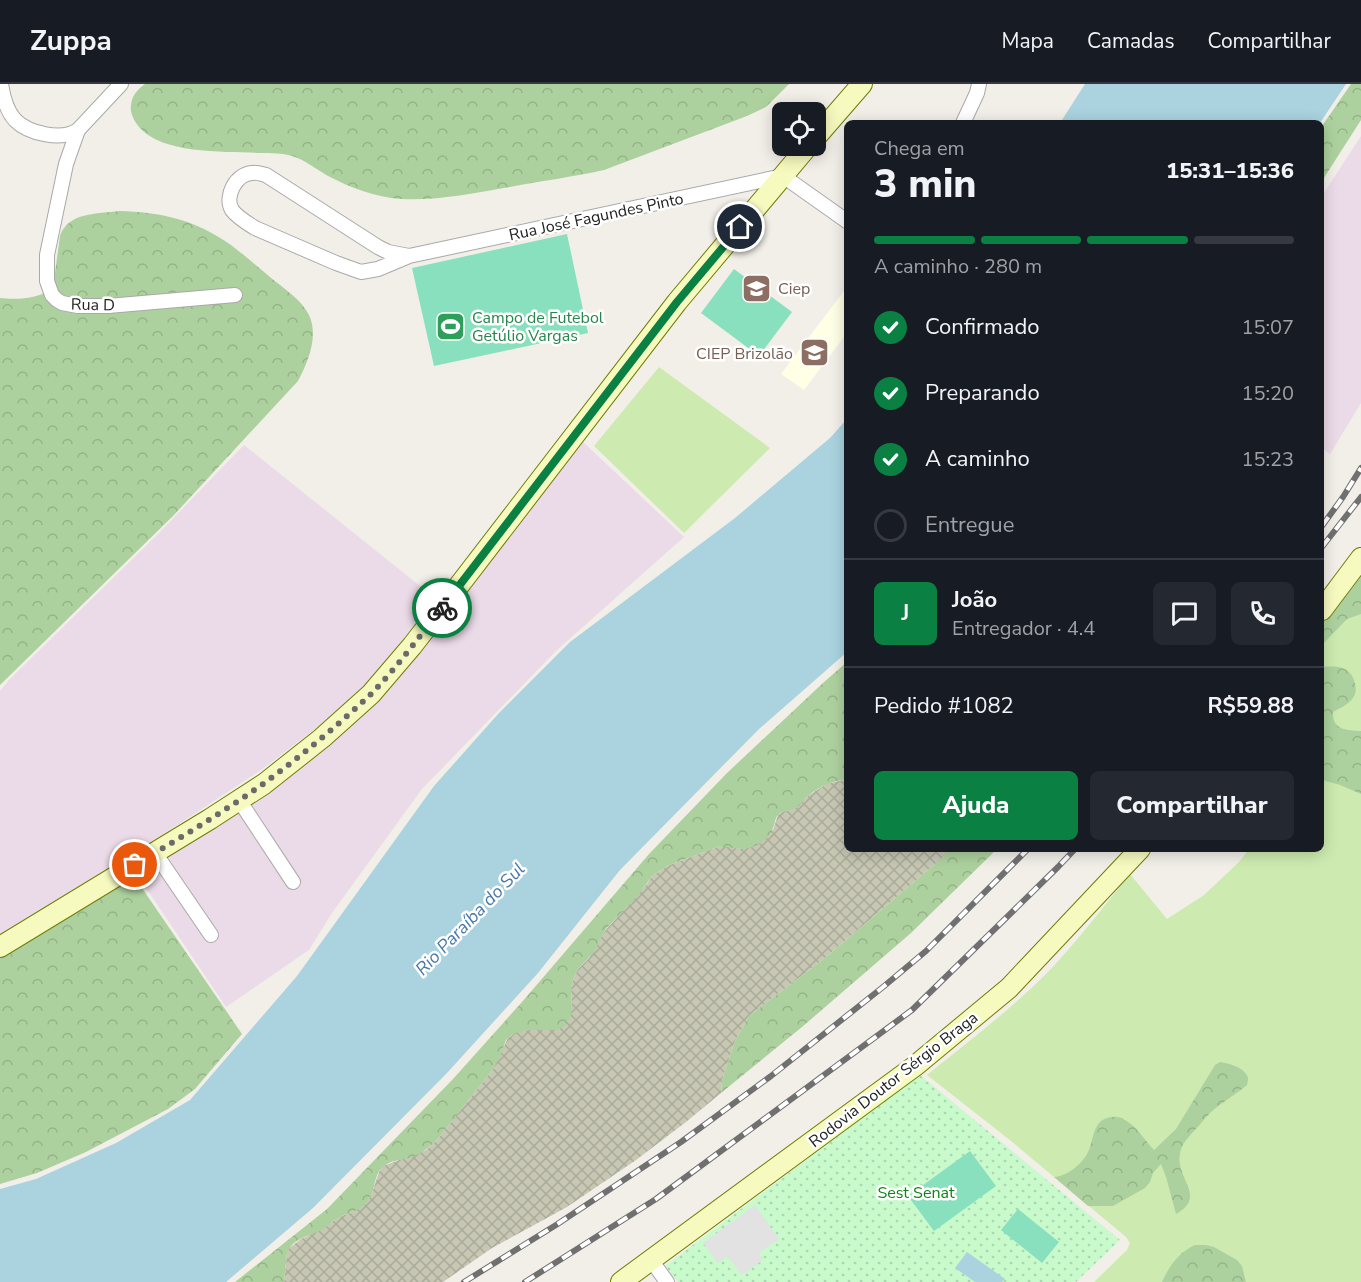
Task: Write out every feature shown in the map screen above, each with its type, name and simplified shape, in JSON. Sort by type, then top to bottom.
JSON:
[{"type":"main road","points":[[826,125],[862,84]]},
{"type":"main road","points":[[0,948],[264,783],[322,738],[370,694],[412,646],[677,302],[800,156]]},
{"type":"main road","points":[[1324,607],[1361,558]]},
{"type":"main road","name":"Rodovia Doutor Sérgio Braga","points":[[621,1282],[915,1066],[1009,988],[1137,852]]},
{"type":"street","name":"Rua D","points":[[121,84],[78,130],[67,160],[46,264],[52,295],[62,303],[78,306],[108,306],[235,295]]},
{"type":"street","points":[[964,120],[979,84]]},
{"type":"street","points":[[1,92],[10,113],[17,122]]},
{"type":"street","points":[[0,112],[54,138],[61,144],[67,160]]},
{"type":"street","points":[[36,131],[58,136],[78,130]]},
{"type":"street","name":"Rua José Fagundes Pinto","points":[[409,256],[388,252],[378,247],[266,175],[252,172],[246,174],[237,182],[230,194],[232,210],[262,232],[361,272],[378,269],[409,256],[783,176]]},
{"type":"street","points":[[783,176],[844,219]]},
{"type":"street","points":[[238,800],[292,882]]},
{"type":"street","points":[[155,853],[211,935]]},
{"type":"street","points":[[651,1260],[667,1282]]},
{"type":"shaded area","points":[[1361,136],[1361,403],[1330,454],[1324,450],[1324,193]]},
{"type":"shaded area","name":"CIEP Brizolão","points":[[844,291],[844,337],[804,390],[781,374]]},
{"type":"shaded area","points":[[582,441],[684,537],[556,651],[422,789],[332,913],[309,950],[226,1007],[134,870],[289,772]]},
{"type":"shaded area","points":[[244,445],[435,598],[359,695],[264,768],[118,864],[0,937],[0,691]]},
{"type":"shaded area","points":[[844,780],[844,852],[947,852],[825,958],[749,1016],[735,1041],[722,1080],[721,1093],[636,1160],[567,1207],[492,1248],[443,1282],[284,1282],[288,1249],[301,1239],[366,1203],[383,1166],[426,1150],[437,1140],[493,1069],[508,1038],[517,1032],[557,1029],[572,1008],[571,989],[578,969],[589,958],[604,932],[652,876],[667,866],[717,847],[741,849],[773,830],[778,815],[795,808],[809,795],[827,784]]},
{"type":"shaded area","points":[[755,1205],[779,1239],[759,1253],[763,1260],[742,1275],[727,1256],[718,1263],[703,1243]]},
{"type":"green space","points":[[145,84],[789,84],[766,107],[747,116],[604,170],[442,198],[401,199],[363,191],[288,155],[195,150],[163,143],[139,127],[132,115],[132,99]]},
{"type":"green space","points":[[1351,84],[1361,84],[1361,120],[1324,178],[1324,123]]},
{"type":"green space","points":[[119,211],[149,213],[178,219],[205,229],[231,245],[306,309],[312,323],[311,349],[298,381],[173,516],[0,685],[0,298],[28,298],[48,291],[53,287],[60,236],[64,228],[76,218]]},
{"type":"green space","points":[[567,234],[588,333],[434,366],[412,268]]},
{"type":"green space","points":[[734,269],[792,312],[759,356],[701,313]]},
{"type":"green space","points":[[659,367],[770,448],[684,533],[594,446]]},
{"type":"green space","points":[[1361,571],[1361,1282],[1094,1282],[1127,1250],[1130,1243],[1126,1237],[1011,1141],[927,1075],[1033,987],[1079,937],[1130,874],[1167,919],[1204,895],[1247,852],[1324,852],[1324,619]]},
{"type":"green space","points":[[1361,571],[1361,614],[1347,619],[1324,643],[1324,619]]},
{"type":"green space","points":[[844,665],[844,780],[822,787],[809,795],[796,808],[780,813],[769,835],[757,845],[741,849],[717,847],[667,866],[652,876],[639,894],[605,930],[594,952],[578,969],[571,989],[571,1016],[563,1027],[557,1030],[528,1030],[512,1035],[506,1040],[493,1069],[437,1140],[417,1155],[383,1167],[378,1174],[371,1197],[365,1205],[294,1243],[287,1253],[284,1282],[235,1282],[327,1209],[453,1079],[649,854],[727,773]]},
{"type":"green space","points":[[1324,667],[1345,669],[1352,675],[1356,689],[1351,700],[1333,712],[1333,718],[1341,728],[1361,731],[1361,794],[1324,781]]},
{"type":"green space","points":[[947,852],[994,852],[911,933],[721,1093],[722,1080],[735,1041],[749,1016],[825,958]]},
{"type":"green space","points":[[133,875],[242,1034],[195,1089],[168,1109],[86,1152],[37,1173],[0,1184],[0,958]]},
{"type":"green space","points":[[1220,1062],[1235,1066],[1244,1072],[1247,1075],[1247,1085],[1210,1113],[1183,1144],[1180,1163],[1190,1194],[1185,1208],[1176,1214],[1161,1164],[1145,1188],[1113,1206],[1088,1206],[1054,1177],[1069,1172],[1081,1162],[1087,1154],[1099,1124],[1109,1117],[1118,1117],[1129,1123],[1154,1150],[1176,1129],[1215,1065]]},
{"type":"green space","name":"Sest Senat","points":[[920,1075],[1120,1240],[1076,1282],[678,1282],[665,1266]]},
{"type":"green space","points":[[970,1151],[996,1186],[934,1231],[908,1196]]},
{"type":"green space","points":[[1018,1209],[1059,1242],[1042,1263],[1001,1230]]},
{"type":"green space","points":[[1195,1245],[1214,1247],[1237,1260],[1242,1266],[1246,1282],[1162,1282],[1175,1260]]},
{"type":"water","points":[[1085,84],[1346,84],[1322,120],[1062,120]]},
{"type":"water","name":"Rio Paraíba do Sul","points":[[844,422],[844,655],[759,729],[620,870],[538,973],[447,1073],[313,1208],[226,1282],[0,1282],[0,1189],[36,1179],[116,1143],[190,1100],[297,976],[434,786],[499,713],[570,642],[735,518],[830,438]]},
{"type":"water","points":[[967,1252],[1005,1279],[1002,1282],[975,1282],[955,1268]]},
{"type":"railway","points":[[1324,523],[1361,468]]},
{"type":"railway","points":[[1324,544],[1361,497]]},
{"type":"railway","points":[[464,1282],[556,1225],[681,1142],[771,1076],[926,951],[1025,852]]},
{"type":"railway","points":[[525,1282],[656,1199],[912,1010],[1072,852]]},
{"type":"way so far","points":[[135,865],[264,783],[322,738],[370,694],[442,608]]},
{"type":"place","name":"Ciep","points":[[757,288]]},
{"type":"place","name":"Campo de Futebol Getúlio Vargas","points":[[451,326]]},
{"type":"place","name":"CIEP Brizolão","points":[[814,353]]},
{"type":"route","points":[[442,608],[677,302],[740,227]]}]
